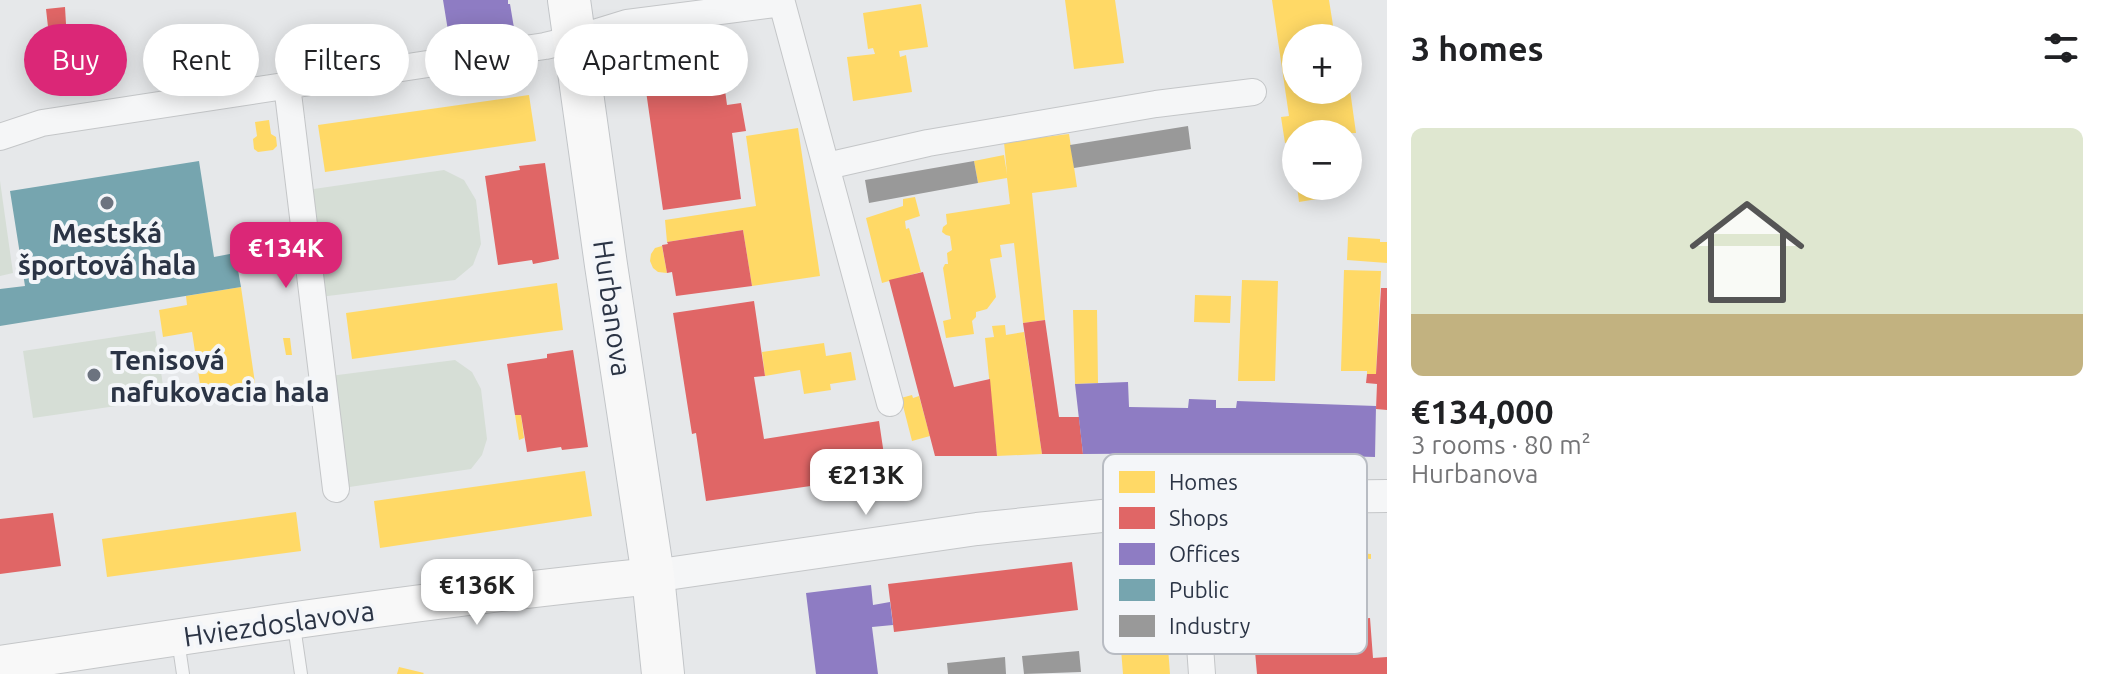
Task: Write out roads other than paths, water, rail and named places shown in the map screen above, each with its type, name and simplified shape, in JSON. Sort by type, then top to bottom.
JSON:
[{"type":"main road","name":"Hurbanova","points":[[572,20],[653,576],[663,674]]},
{"type":"main road","name":"Hviezdoslavova","points":[[0,664],[294,621],[653,576]]},
{"type":"street","points":[[409,67],[530,49],[572,20],[627,23],[787,1],[890,403]]},
{"type":"street","points":[[0,137],[42,123],[275,87]]},
{"type":"street","points":[[827,166],[928,143],[1156,104],[1253,92]]},
{"type":"street","points":[[288,96],[336,489]]},
{"type":"street","points":[[1367,496],[1387,496]]},
{"type":"street","points":[[653,576],[977,529],[1103,515]]},
{"type":"street","points":[[1201,654],[1202,674]]},
{"type":"lane","points":[[294,621],[301,674]]},
{"type":"lane","points":[[178,637],[183,674]]},
{"type":"place","name":"Mestská športová hala","points":[[107,203]]},
{"type":"place","name":"Tenisová nafukovacia hala","points":[[94,375]]}]
